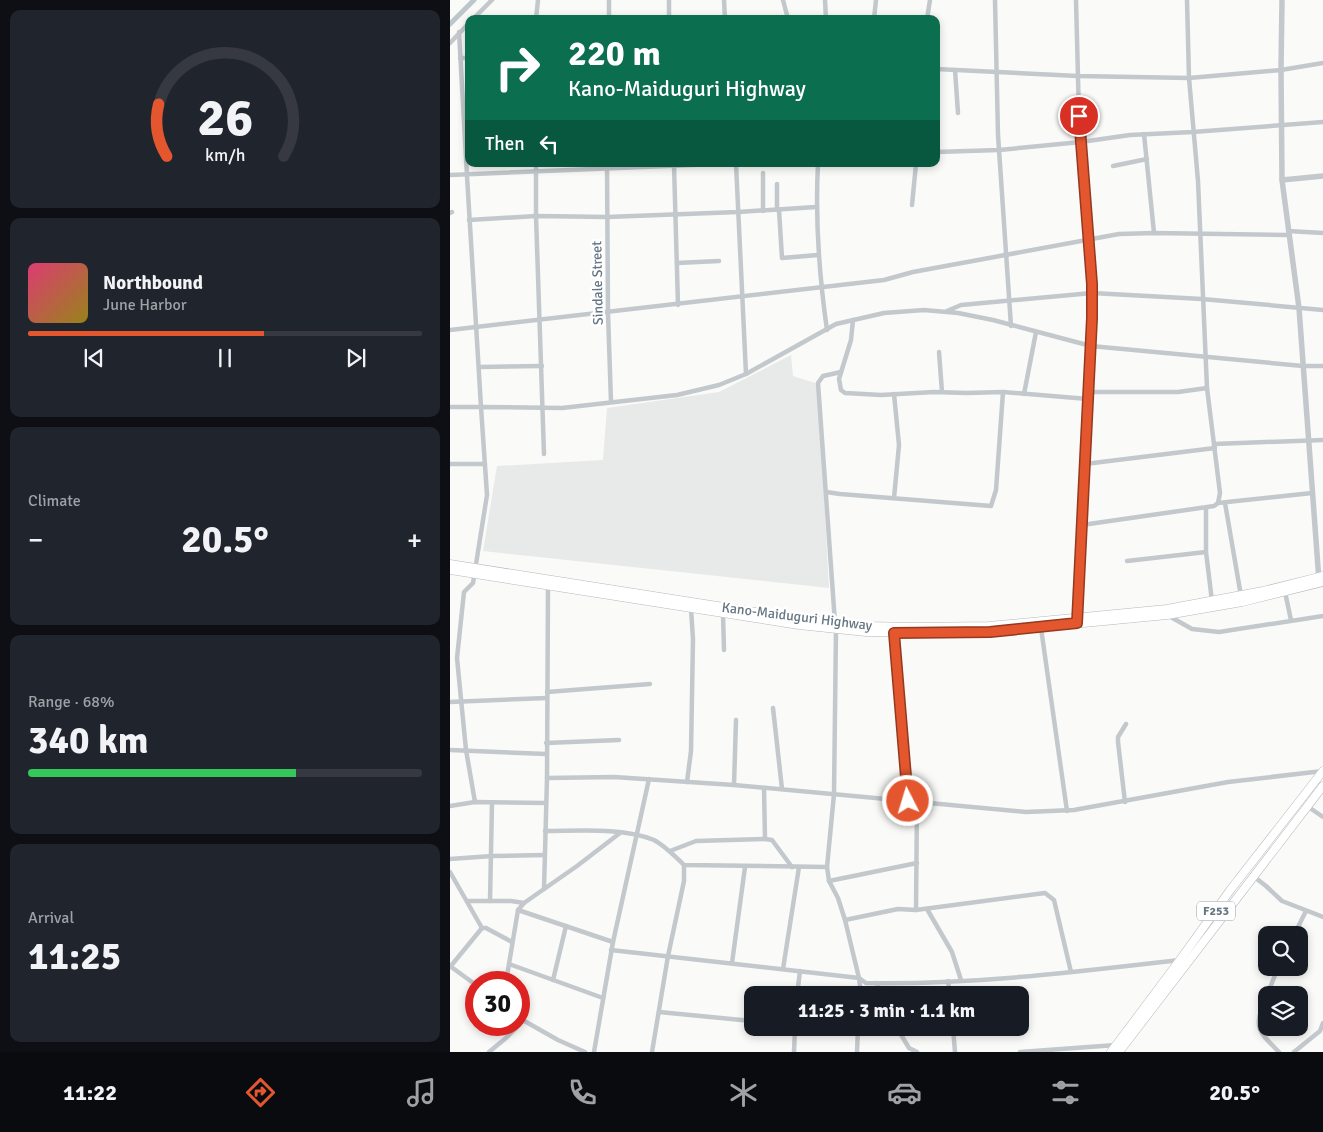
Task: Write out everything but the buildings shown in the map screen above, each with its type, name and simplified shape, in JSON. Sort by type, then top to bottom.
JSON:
[{"type":"main road","name":"Kano-Maiduguri Highway","points":[[450,564],[548,586],[723,614],[894,633],[962,633],[1041,628],[1077,620],[1241,596],[1321,579]]},
{"type":"main road","name":"Kano-Maiduguri Highway","points":[[450,570],[475,571],[835,626],[961,627],[1168,615],[1242,602],[1285,592],[1321,579]]},
{"type":"main road","name":"F253","points":[[1111,1052],[1118,1048],[1231,889],[1323,771]]},
{"type":"main road","name":"F253","points":[[1132,1029],[1323,786]]},
{"type":"street","points":[[477,15],[492,0]]},
{"type":"street","points":[[536,15],[538,0]]},
{"type":"street","points":[[609,0],[609,15]]},
{"type":"street","points":[[669,0],[669,15]]},
{"type":"street","points":[[724,0],[725,15]]},
{"type":"street","points":[[783,0],[787,15]]},
{"type":"street","points":[[825,0],[826,15]]},
{"type":"street","points":[[874,15],[876,0]]},
{"type":"street","points":[[928,15],[930,0]]},
{"type":"street","points":[[995,0],[999,150],[1011,326]]},
{"type":"street","points":[[1076,0],[1081,142],[1092,293],[1077,620]]},
{"type":"street","points":[[1187,0],[1189,78],[1198,181],[1207,388],[1220,493],[1218,503]]},
{"type":"street","points":[[1282,0],[1282,180],[1298,308],[1312,492],[1321,579]]},
{"type":"street","points":[[450,43],[465,27]]},
{"type":"street","points":[[450,32],[458,34]]},
{"type":"street","points":[[458,34],[465,156]]},
{"type":"street","points":[[460,58],[465,58]]},
{"type":"street","points":[[940,69],[1078,76],[1189,78],[1281,70],[1323,63]]},
{"type":"street","points":[[955,70],[958,113]]},
{"type":"street","points":[[940,152],[999,150],[1081,142],[1130,134],[1193,132],[1323,122]]},
{"type":"street","points":[[1144,134],[1154,233]]},
{"type":"street","points":[[1113,166],[1147,159]]},
{"type":"street","points":[[466,167],[487,495],[473,583],[464,592],[458,658],[466,750],[475,802]]},
{"type":"street","points":[[536,167],[544,454]]},
{"type":"street","points":[[450,175],[466,176],[595,167]]},
{"type":"street","name":"Sindale Street","points":[[607,167],[611,402]]},
{"type":"street","points":[[674,167],[678,305]]},
{"type":"street","points":[[736,167],[746,374]]},
{"type":"street","points":[[818,167],[816,207],[818,255],[826,330]]},
{"type":"street","points":[[912,205],[916,167]]},
{"type":"street","points":[[762,173],[763,211]]},
{"type":"street","points":[[1282,180],[1323,176]]},
{"type":"street","points":[[777,184],[782,258],[818,255]]},
{"type":"street","points":[[469,220],[536,216],[607,217],[816,207]]},
{"type":"street","points":[[450,330],[884,280],[913,272],[1119,234],[1323,233]]},
{"type":"street","points":[[676,263],[719,261]]},
{"type":"street","points":[[944,312],[967,304],[1009,302],[1066,294],[1092,293],[1202,299],[1323,310]]},
{"type":"street","points":[[450,408],[562,408],[681,394],[719,385],[746,374],[836,324],[884,313],[924,310],[966,315],[1091,346],[1303,366],[1323,366]]},
{"type":"street","points":[[853,320],[852,340],[839,384],[841,390],[845,393],[1003,392],[1088,399]]},
{"type":"street","points":[[1024,394],[1036,332]]},
{"type":"street","points":[[939,352],[942,392]]},
{"type":"street","points":[[478,367],[542,366]]},
{"type":"street","points":[[841,372],[823,376],[818,382],[835,626],[834,794],[827,867],[829,881],[838,898],[845,920],[859,986]]},
{"type":"street","points":[[1088,392],[1168,392],[1207,388]]},
{"type":"street","points":[[826,492],[991,506],[996,490],[1003,392]]},
{"type":"street","points":[[894,394],[899,445],[894,498]]},
{"type":"street","points":[[1085,464],[1215,446],[1323,440]]},
{"type":"street","points":[[450,464],[486,464]]},
{"type":"street","points":[[1082,525],[1206,508],[1218,503],[1312,492]]},
{"type":"street","points":[[1225,503],[1241,596]]},
{"type":"street","points":[[1206,508],[1206,552],[1212,601]]},
{"type":"street","points":[[1126,561],[1206,552]]},
{"type":"street","points":[[544,890],[548,586]]},
{"type":"street","points":[[1285,592],[1291,620]]},
{"type":"street","points":[[688,782],[691,750],[693,647],[691,608]]},
{"type":"street","points":[[723,614],[724,650]]},
{"type":"street","points":[[1168,615],[1192,629],[1219,632],[1323,616]]},
{"type":"street","points":[[1041,628],[1067,811]]},
{"type":"street","points":[[894,633],[908,801]]},
{"type":"street","points":[[547,692],[650,684]]},
{"type":"street","points":[[450,702],[547,698]]},
{"type":"street","points":[[773,708],[782,789]]},
{"type":"street","points":[[734,785],[736,720]]},
{"type":"street","points":[[1125,802],[1118,737],[1126,724]]},
{"type":"street","points":[[546,743],[619,740]]},
{"type":"street","points":[[450,750],[546,754]]},
{"type":"street","points":[[546,778],[614,777],[734,785],[1026,812],[1067,811],[1228,782],[1323,771]]},
{"type":"street","points":[[594,1052],[611,950],[649,779]]},
{"type":"street","points":[[764,788],[765,839]]},
{"type":"street","points":[[450,806],[475,802],[546,803]]},
{"type":"street","points":[[916,910],[917,802]]},
{"type":"street","points":[[490,901],[492,803]]},
{"type":"street","points":[[1307,806],[1323,817]]},
{"type":"street","points":[[545,831],[620,832],[636,835],[654,841],[670,851],[684,865],[827,867]]},
{"type":"street","points":[[508,971],[518,910],[524,903],[577,866],[620,832]]},
{"type":"street","points":[[670,851],[696,841],[765,839],[772,840],[792,867]]},
{"type":"street","points":[[450,859],[492,856],[545,856]]},
{"type":"street","points":[[829,881],[917,863]]},
{"type":"street","points":[[652,1052],[668,956],[684,881],[684,865]]},
{"type":"street","points":[[732,963],[746,867]]},
{"type":"street","points":[[783,969],[799,867]]},
{"type":"street","points":[[450,872],[482,928]]},
{"type":"street","points":[[1253,876],[1282,902],[1323,917]]},
{"type":"street","points":[[845,920],[898,909],[916,910],[1045,893],[1054,900],[1071,972]]},
{"type":"street","points":[[468,901],[524,903]]},
{"type":"street","points":[[927,908],[952,952],[961,980]]},
{"type":"street","points":[[518,910],[613,942]]},
{"type":"street","points":[[1298,926],[1306,911]]},
{"type":"street","points":[[553,980],[566,926]]},
{"type":"street","points":[[482,928],[486,928],[512,942]]},
{"type":"street","points":[[465,977],[450,966],[482,928]]},
{"type":"street","points":[[611,950],[859,978],[866,983],[948,981],[1071,972],[1180,960]]},
{"type":"street","points":[[509,964],[603,998]]},
{"type":"street","points":[[798,986],[800,972]]},
{"type":"street","points":[[948,981],[949,986]]},
{"type":"street","points":[[659,1012],[744,1020]]},
{"type":"street","points":[[1294,1052],[1320,1031],[1323,1023]]},
{"type":"street","points":[[530,1024],[585,1052]]},
{"type":"street","points":[[489,1052],[505,1036]]},
{"type":"street","points":[[794,1036],[794,1052]]},
{"type":"street","points":[[857,1052],[858,1036]]},
{"type":"street","points":[[902,1036],[909,1048],[917,1052]]},
{"type":"street","points":[[954,1036],[955,1052]]},
{"type":"street","points":[[1263,1036],[1279,1052]]},
{"type":"street","points":[[1020,1052],[1118,1048]]},
{"type":"shaded area","points":[[791,355],[793,376],[818,384],[829,588],[483,551],[497,466],[603,460],[607,408],[719,392]]},
{"type":"waterway","points":[[450,24],[474,0]]},
{"type":"route","points":[[908,801],[894,633],[990,632],[1077,623],[1092,318],[1092,284],[1079,116]]}]
